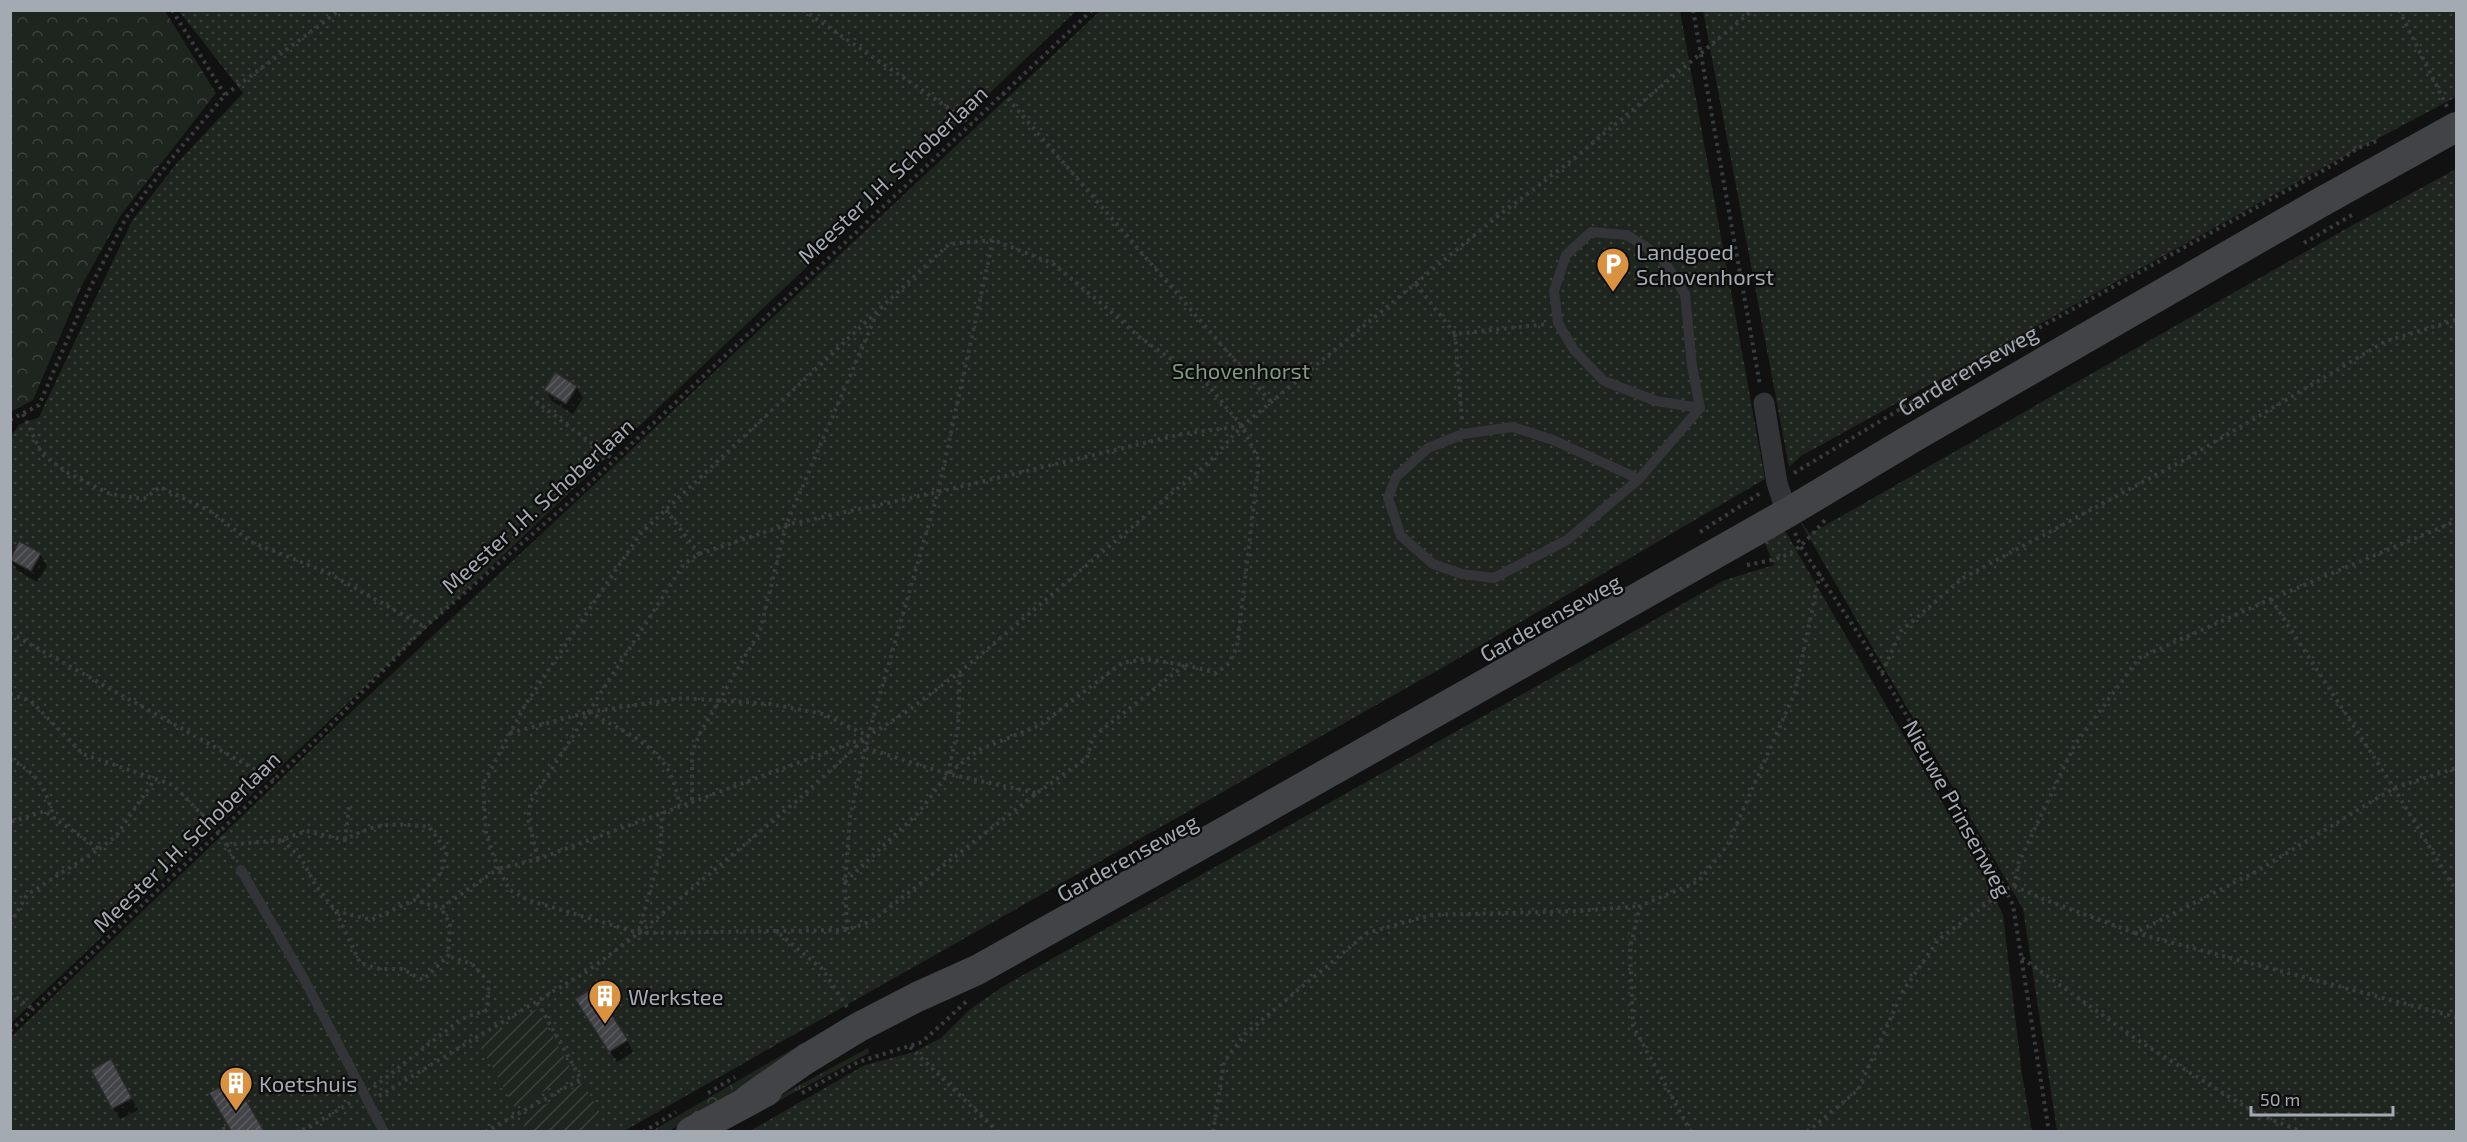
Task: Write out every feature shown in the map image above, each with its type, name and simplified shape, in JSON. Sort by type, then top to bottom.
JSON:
[{"type":"main road","name":"Garderenseweg","points":[[685,1121],[742,1088],[824,1065],[868,1041],[977,970],[1787,513],[2203,270],[2448,115]]},
{"type":"street","points":[[1764,403],[1778,483],[1787,513]]},
{"type":"lane","points":[[1591,232],[1627,235],[1661,257],[1684,294],[1692,366],[1700,408],[1656,400],[1605,381],[1575,350],[1558,323],[1554,291],[1566,255],[1591,232]]},
{"type":"lane","points":[[1639,479],[1553,440],[1513,427],[1463,434],[1428,448],[1396,477],[1388,498],[1401,536],[1433,564],[1462,574],[1494,578],[1567,540],[1639,479],[1700,408]]},
{"type":"lane","points":[[241,870],[300,973],[384,1131]]},
{"type":"path","points":[[172,10],[225,95]]},
{"type":"path","points":[[10,420],[39,405],[89,290],[126,218],[172,158],[225,95],[322,26],[340,10]]},
{"type":"path","points":[[803,10],[972,123]]},
{"type":"path","name":"Meester J.H. Schoberlaan","points":[[10,1030],[274,780],[425,627],[573,499],[1092,10]]},
{"type":"path","points":[[1693,10],[1764,403]]},
{"type":"path","points":[[295,1131],[308,1128],[366,1099],[589,970],[639,933],[800,798],[868,736],[960,672],[1208,463],[1242,426],[1494,219],[1576,157],[1753,10]]},
{"type":"path","points":[[2399,10],[2448,115]]},
{"type":"path","points":[[1003,93],[1271,402]]},
{"type":"path","points":[[2448,115],[2457,102]]},
{"type":"path","name":"Garderenseweg","points":[[1695,535],[1990,355],[2332,165],[2358,148],[2386,138]]},
{"type":"path","points":[[847,930],[845,882],[850,818],[868,736],[938,492],[993,240]]},
{"type":"path","points":[[845,882],[918,813],[948,774],[979,750],[1040,725],[1122,663],[1145,659],[1185,665],[1215,673],[1228,664],[1237,647],[1259,461],[1242,426],[1207,384],[1139,337],[1052,263],[993,240],[949,243],[640,534],[538,685],[483,784],[486,833],[498,869],[510,890],[528,900],[639,933],[847,930],[872,921],[1037,793],[1087,758],[1093,737],[1185,665]]},
{"type":"path","points":[[1416,284],[1455,334],[1463,434]]},
{"type":"path","points":[[692,801],[692,752],[719,700],[760,631],[786,525],[878,310]]},
{"type":"path","points":[[1882,673],[1902,631],[1963,578],[2184,460],[2386,341],[2457,320]]},
{"type":"path","points":[[1455,334],[1558,323]]},
{"type":"path","points":[[530,397],[614,460]]},
{"type":"path","points":[[23,414],[42,454],[68,473],[110,494],[144,499],[160,487],[210,511],[251,542],[326,572],[425,627]]},
{"type":"path","points":[[538,859],[528,819],[531,801],[684,564],[699,554],[786,525],[938,492],[1182,434],[1242,426]]},
{"type":"path","points":[[666,510],[699,554]]},
{"type":"path","points":[[2014,886],[2019,862],[2074,746],[2139,658],[2271,599],[2457,521]]},
{"type":"path","name":"Nieuwe Prinsenweg","points":[[1801,547],[1820,573],[1882,673],[2013,905],[2049,1131]]},
{"type":"path","points":[[1213,1131],[1224,1062],[1245,1034],[1367,933],[1431,915],[1580,911],[1640,906],[1699,881],[1727,846],[1795,692],[1820,573]]},
{"type":"path","points":[[2271,599],[2394,788],[2457,891]]},
{"type":"path","points":[[10,633],[274,780]]},
{"type":"path","points":[[948,774],[958,727],[960,672]]},
{"type":"path","points":[[10,694],[31,700],[83,754],[173,786],[219,832],[241,870]]},
{"type":"path","points":[[510,733],[589,712],[683,698],[770,704],[823,714],[868,736]]},
{"type":"path","points":[[589,712],[635,739],[662,761],[670,772],[680,805]]},
{"type":"path","points":[[441,908],[498,869],[538,859],[868,736]]},
{"type":"path","points":[[866,748],[948,774],[1037,793]]},
{"type":"path","points":[[10,759],[24,766],[45,789],[54,818]]},
{"type":"path","points":[[2135,933],[2257,872],[2394,788],[2457,768]]},
{"type":"path","points":[[10,924],[27,895],[117,836],[155,779]]},
{"type":"path","points":[[345,840],[349,807]]},
{"type":"path","points":[[10,822],[45,811],[99,849]]},
{"type":"path","points":[[639,933],[660,854],[662,812]]},
{"type":"path","points":[[226,845],[282,840],[306,831],[345,840],[362,830],[394,823],[429,827],[447,851],[441,873],[414,900],[371,920],[335,910]]},
{"type":"path","points":[[282,840],[301,858],[316,886],[335,910],[360,963],[380,969],[402,969],[423,980],[448,956],[450,924],[441,908],[414,900]]},
{"type":"path","points":[[1808,1131],[1858,1090],[1903,991],[1938,940],[2006,889],[2014,886],[2135,933],[2457,1017]]},
{"type":"path","points":[[1640,906],[1630,948],[1633,1026],[1691,1131]]},
{"type":"path","points":[[776,931],[822,969],[846,1005]]},
{"type":"path","points":[[366,1099],[461,1019],[486,1010],[489,982],[472,964],[448,956]]},
{"type":"path","points":[[2022,958],[2152,1048],[2257,1114],[2303,1131]]},
{"type":"path","points":[[10,993],[33,1009]]},
{"type":"path","points":[[485,1131],[581,1079],[536,1000]]},
{"type":"path","points":[[910,1047],[998,1131]]},
{"type":"path","points":[[698,1099],[742,1088]]},
{"type":"path","points":[[643,1131],[685,1121]]},
{"type":"green space","points":[[11,10],[165,11],[216,93],[121,215],[82,285],[33,400],[11,412]]},
{"type":"green space","points":[[179,11],[1076,11],[11,1023],[11,436],[19,425],[39,417],[132,221],[176,164],[243,93]]},
{"type":"green space","name":"Schovenhorst","points":[[1100,11],[1680,11],[1765,479],[1454,661],[624,1131],[11,1132],[11,1037],[331,731]]},
{"type":"green space","points":[[1703,11],[2456,11],[2456,97],[2315,172],[1801,456],[1789,467]]},
{"type":"green space","points":[[2456,169],[2456,1131],[2057,1131],[2023,909],[1795,513],[1810,534],[2351,226]]},
{"type":"green space","points":[[1780,522],[1986,878],[2003,915],[2022,1074],[2032,1131],[748,1132],[865,1065],[914,1052],[941,1038],[968,1011],[1002,987],[1725,580],[1774,565],[1762,536]]},
{"type":"green space","points":[[537,1009],[574,1074],[515,1108],[478,1042]]},
{"type":"green space","points":[[849,1016],[853,1023],[669,1131],[650,1132]]},
{"type":"green space","points":[[868,1048],[869,1053],[721,1131],[714,1132]]},
{"type":"green space","points":[[583,1083],[603,1118],[579,1131],[527,1131],[520,1119]]},
{"type":"building","points":[[555,372],[577,386],[566,404],[544,390]]},
{"type":"building","points":[[19,541],[41,553],[31,571],[10,560]]},
{"type":"building","name":"Werkstee","points":[[594,987],[628,1040],[609,1052],[575,999]]},
{"type":"building","points":[[111,1059],[132,1098],[112,1109],[91,1070]]},
{"type":"building","name":"Koetshuis","points":[[234,1079],[264,1131],[231,1131],[209,1093]]},
{"type":"place","name":"Landgoed Schovenhorst","points":[[1613,293]]},
{"type":"place","name":"Werkstee","points":[[605,1025]]},
{"type":"place","name":"Koetshuis","points":[[236,1112]]}]
